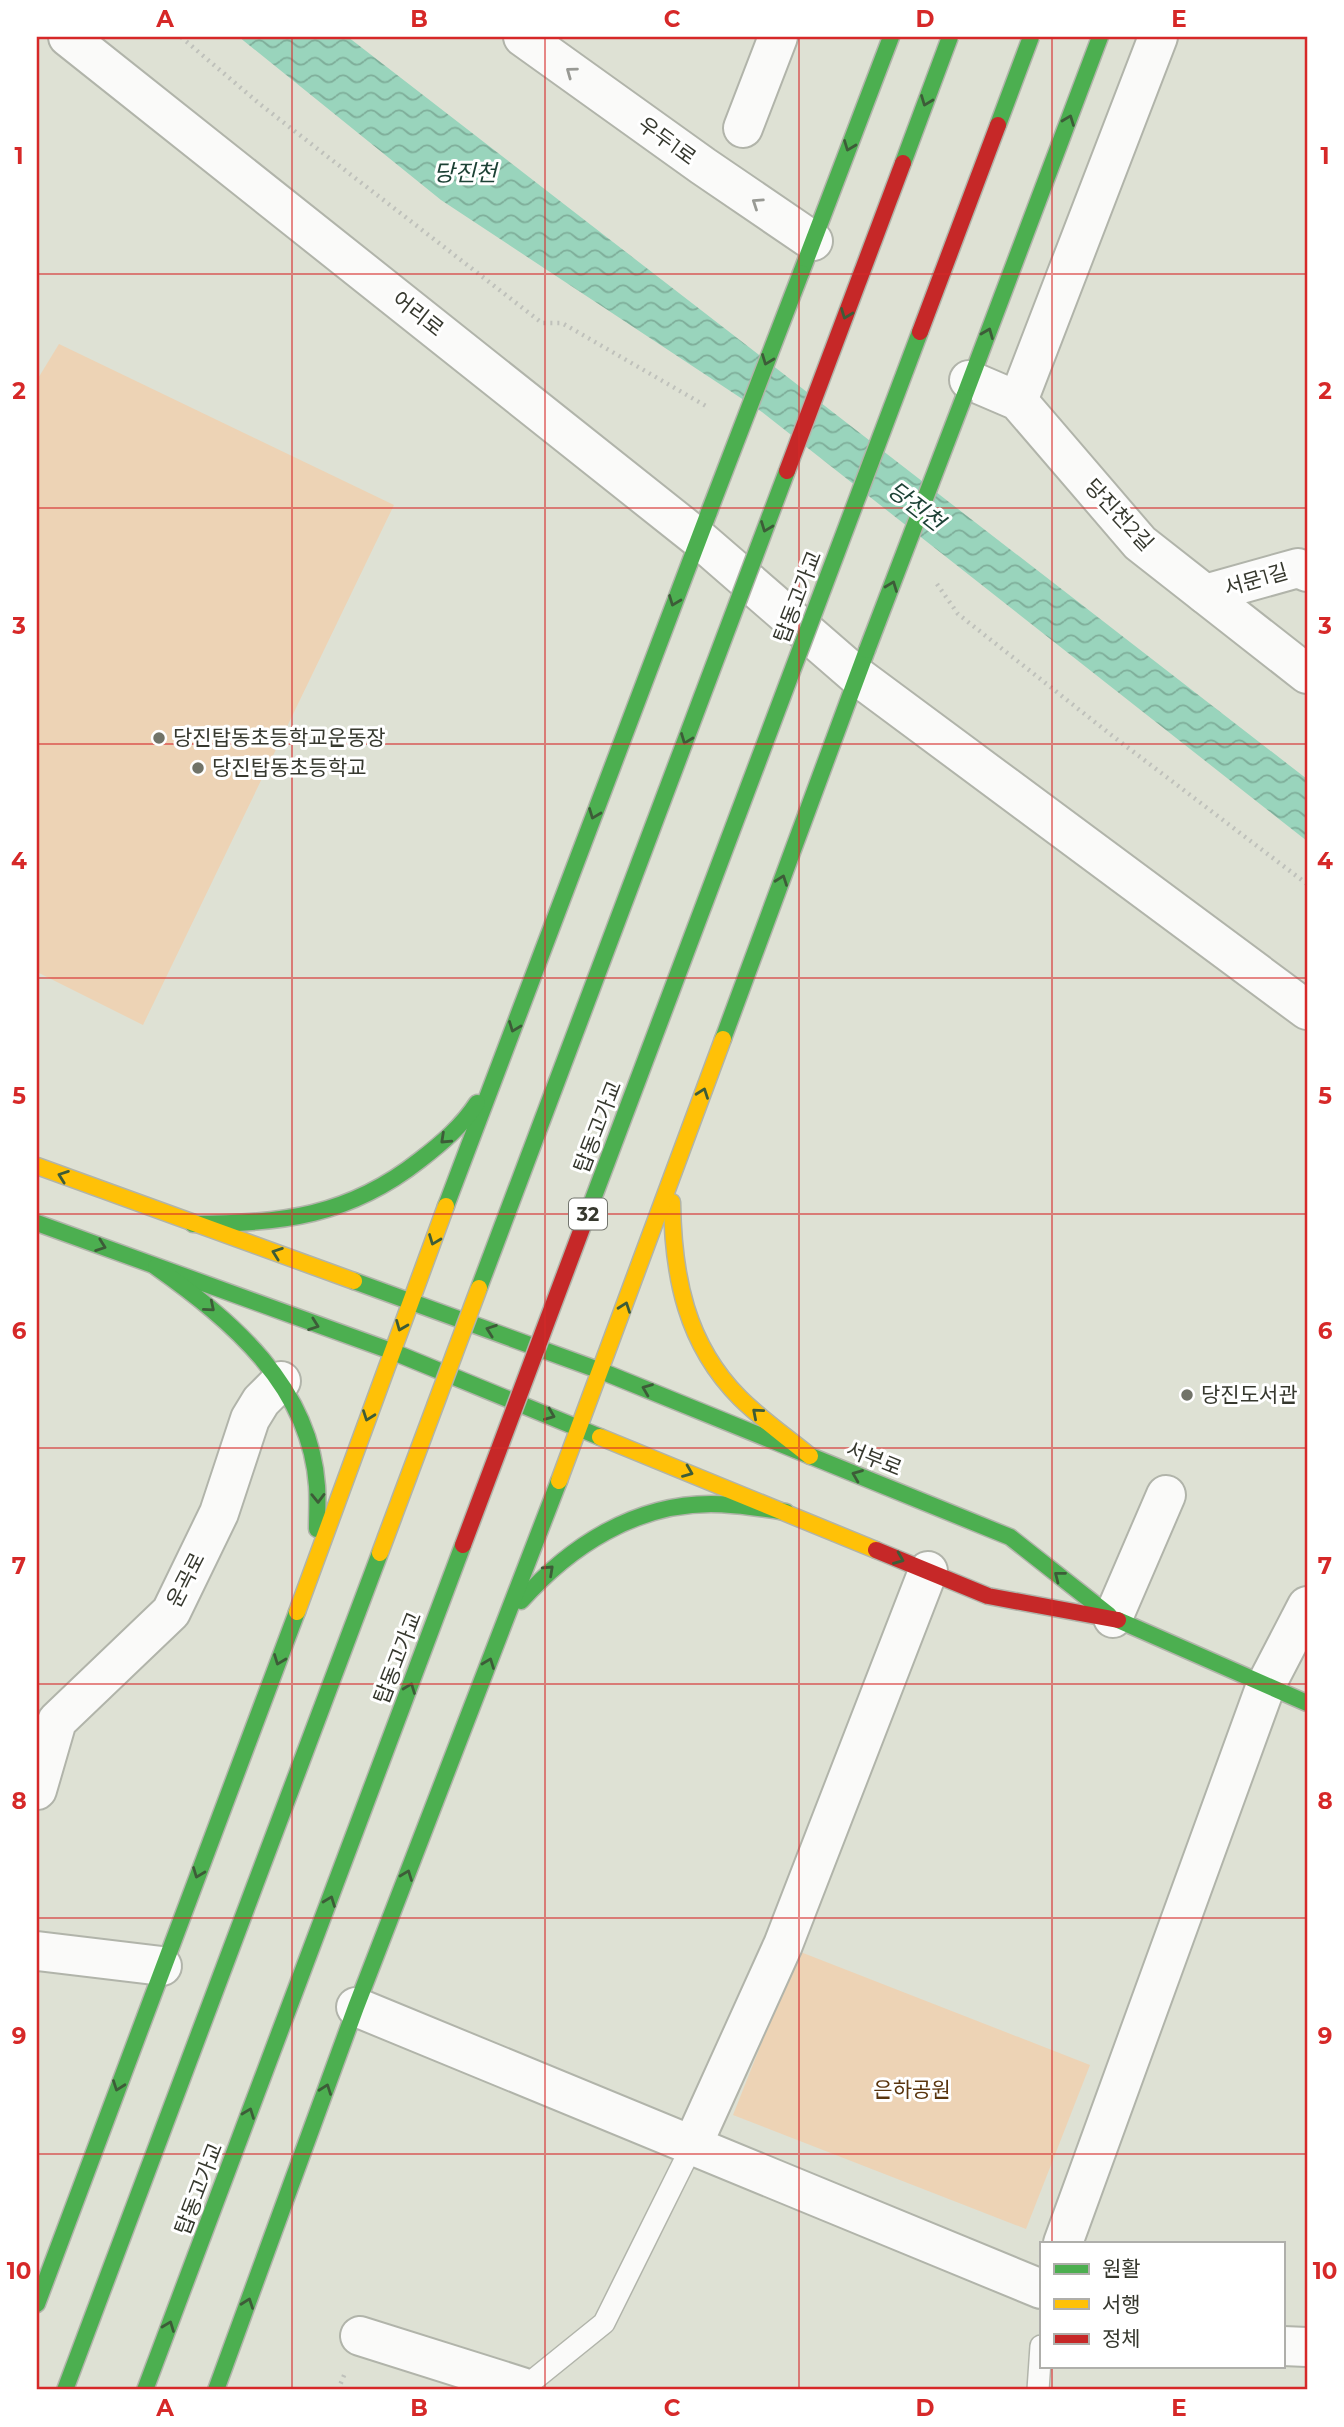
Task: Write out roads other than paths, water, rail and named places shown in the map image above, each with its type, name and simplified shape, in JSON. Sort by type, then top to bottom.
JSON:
[{"type":"main road","points":[[37,2304],[303,1596],[391,1351],[891,37]]},
{"type":"main road","points":[[65,2390],[950,37]]},
{"type":"main road","name":"탑동고가교","points":[[145,2390],[1031,37]]},
{"type":"main road","points":[[216,2390],[356,2007],[580,1427],[862,663],[1100,37]]},
{"type":"main road","points":[[193,1223],[234,1224],[294,1216],[347,1201],[385,1185],[439,1146],[460,1125],[474,1109],[500,1065]]},
{"type":"main road","points":[[679,1159],[672,1198],[675,1271],[684,1309],[697,1341],[739,1397],[810,1456]]},
{"type":"main road","name":"서부로","points":[[37,1166],[601,1371],[1010,1537],[1113,1618]]},
{"type":"main road","points":[[37,1223],[156,1266],[191,1290],[225,1319],[281,1381],[300,1414],[318,1479],[317,1533],[303,1596]]},
{"type":"main road","name":"서부로","points":[[156,1266],[391,1351],[988,1596],[1113,1618],[1307,1703]]},
{"type":"main road","points":[[504,1622],[537,1581],[557,1563],[608,1528],[640,1515],[666,1508],[701,1504],[737,1505],[786,1512]]},
{"type":"street","name":"어리로","points":[[68,37],[704,525],[765,595],[862,663],[1307,1010]]},
{"type":"street","name":"우두1로","points":[[523,37],[702,166],[807,257]]},
{"type":"street","points":[[743,128],[778,37]]},
{"type":"street","points":[[1018,401],[1158,37]]},
{"type":"street","name":"당진천2길","points":[[967,389],[1018,401],[1140,543],[1307,674]]},
{"type":"street","name":"서문1길","points":[[1205,594],[1298,568],[1307,572]]},
{"type":"street","name":"운곡로","points":[[37,1790],[57,1721],[171,1612],[219,1513],[250,1419],[261,1401],[281,1381]]},
{"type":"street","points":[[1113,1618],[1166,1495]]},
{"type":"street","points":[[692,2146],[783,1945],[928,1571]]},
{"type":"street","points":[[1063,2242],[1266,1685],[1307,1606]]},
{"type":"street","points":[[37,1951],[162,1966]]},
{"type":"street","points":[[356,2007],[1040,2289]]},
{"type":"street","points":[[360,2336],[522,2389]]},
{"type":"street","points":[[1284,2346],[1307,2347]]},
{"type":"lane","points":[[522,2389],[604,2323],[692,2146]]},
{"type":"lane","points":[[1038,2390],[1040,2361]]},
{"type":"water","name":"당진천","points":[[239,37],[348,37],[1307,779],[1307,841],[762,412],[441,200]]},
{"type":"place","name":"당진탑동초등학교운동장","points":[[159,738]]},
{"type":"place","name":"당진탑동초등학교","points":[[198,768]]},
{"type":"place","name":"당진도서관","points":[[1187,1395]]},
{"type":"park label","name":"은하공원","points":[[912,2090]]}]
